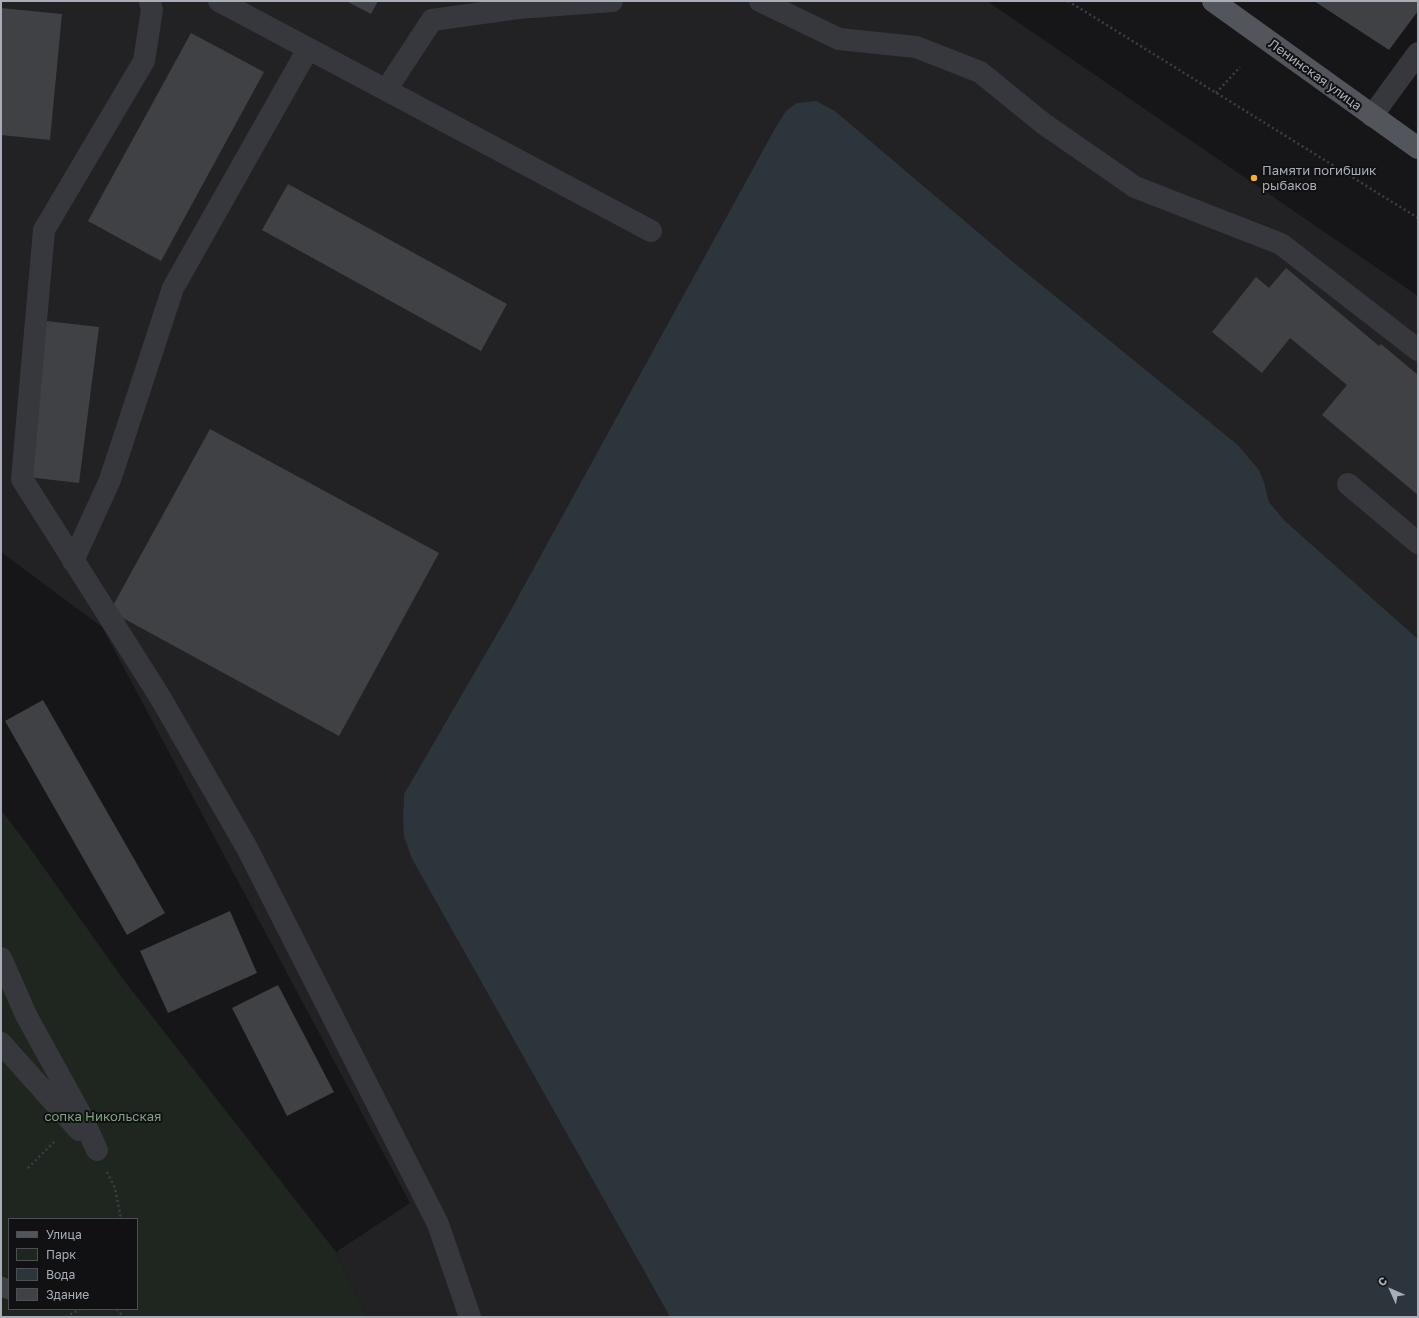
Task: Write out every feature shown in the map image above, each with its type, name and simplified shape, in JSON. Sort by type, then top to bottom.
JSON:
[{"type":"main road","name":"Ленинская улица","points":[[1213,1],[1418,148]]},
{"type":"street","points":[[150,1],[152,10],[144,61],[44,230],[22,479],[160,697],[248,848],[438,1224],[470,1317]]},
{"type":"street","points":[[219,1],[650,231]]},
{"type":"street","points":[[386,90],[432,20],[518,8],[612,1]]},
{"type":"street","points":[[760,1],[839,39],[916,47],[980,72],[1044,124],[1135,187],[1281,244],[1418,350]]},
{"type":"street","points":[[73,561],[110,480],[173,288],[308,49]]},
{"type":"street","points":[[1372,116],[1418,53]]},
{"type":"street","points":[[1348,484],[1418,544]]},
{"type":"street","points":[[1,958],[26,1015],[81,1115],[97,1150]]},
{"type":"street","points":[[1,1043],[97,1150]]},
{"type":"path","points":[[1068,1],[1418,218]]},
{"type":"path","points":[[1216,93],[1240,67]]},
{"type":"path","points":[[28,1168],[60,1136]]},
{"type":"path","points":[[97,1150],[115,1188],[121,1218]]},
{"type":"path","points":[[66,1317],[78,1310]]},
{"type":"shaded area","points":[[1,1],[987,1],[1418,296],[1418,639],[1285,521],[1269,502],[1259,470],[1238,445],[1012,261],[835,111],[773,132],[508,615],[404,794],[403,816],[412,859],[670,1317],[367,1317],[336,1252],[410,1203],[102,627],[1,552]]},
{"type":"green space","name":"сопка Никольская","points":[[1,810],[123,979],[336,1252],[367,1317],[1,1317]]},
{"type":"water","points":[[816,101],[835,111],[1012,261],[1238,445],[1259,470],[1269,502],[1285,521],[1418,639],[1418,1317],[670,1317],[412,859],[404,836],[404,794],[508,615],[773,132],[786,111],[797,103]]},
{"type":"building","points":[[346,1],[378,1],[371,14]]},
{"type":"building","points":[[1314,1],[1417,1],[1418,11],[1389,50]]},
{"type":"building","points":[[1,8],[62,14],[50,140],[1,135]]},
{"type":"building","points":[[191,33],[264,72],[161,261],[88,221]]},
{"type":"building","points":[[288,184],[507,304],[481,351],[262,230]]},
{"type":"building","points":[[1286,268],[1379,346],[1381,344],[1418,375],[1418,495],[1322,415],[1347,385],[1290,338],[1262,373],[1212,332],[1256,277],[1269,288]]},
{"type":"building","points":[[46,321],[99,327],[79,483],[27,477]]},
{"type":"building","points":[[210,429],[439,553],[339,736],[110,611]]},
{"type":"building","points":[[43,700],[165,913],[127,935],[5,721]]},
{"type":"building","points":[[230,911],[257,973],[168,1013],[140,951]]},
{"type":"building","points":[[278,985],[334,1092],[287,1116],[232,1008]]},
{"type":"building","points":[[1,1276],[8,1279],[8,1300],[1,1297]]},
{"type":"place","name":"Памяти погибшик рыбаков","points":[[1254,178]]}]
